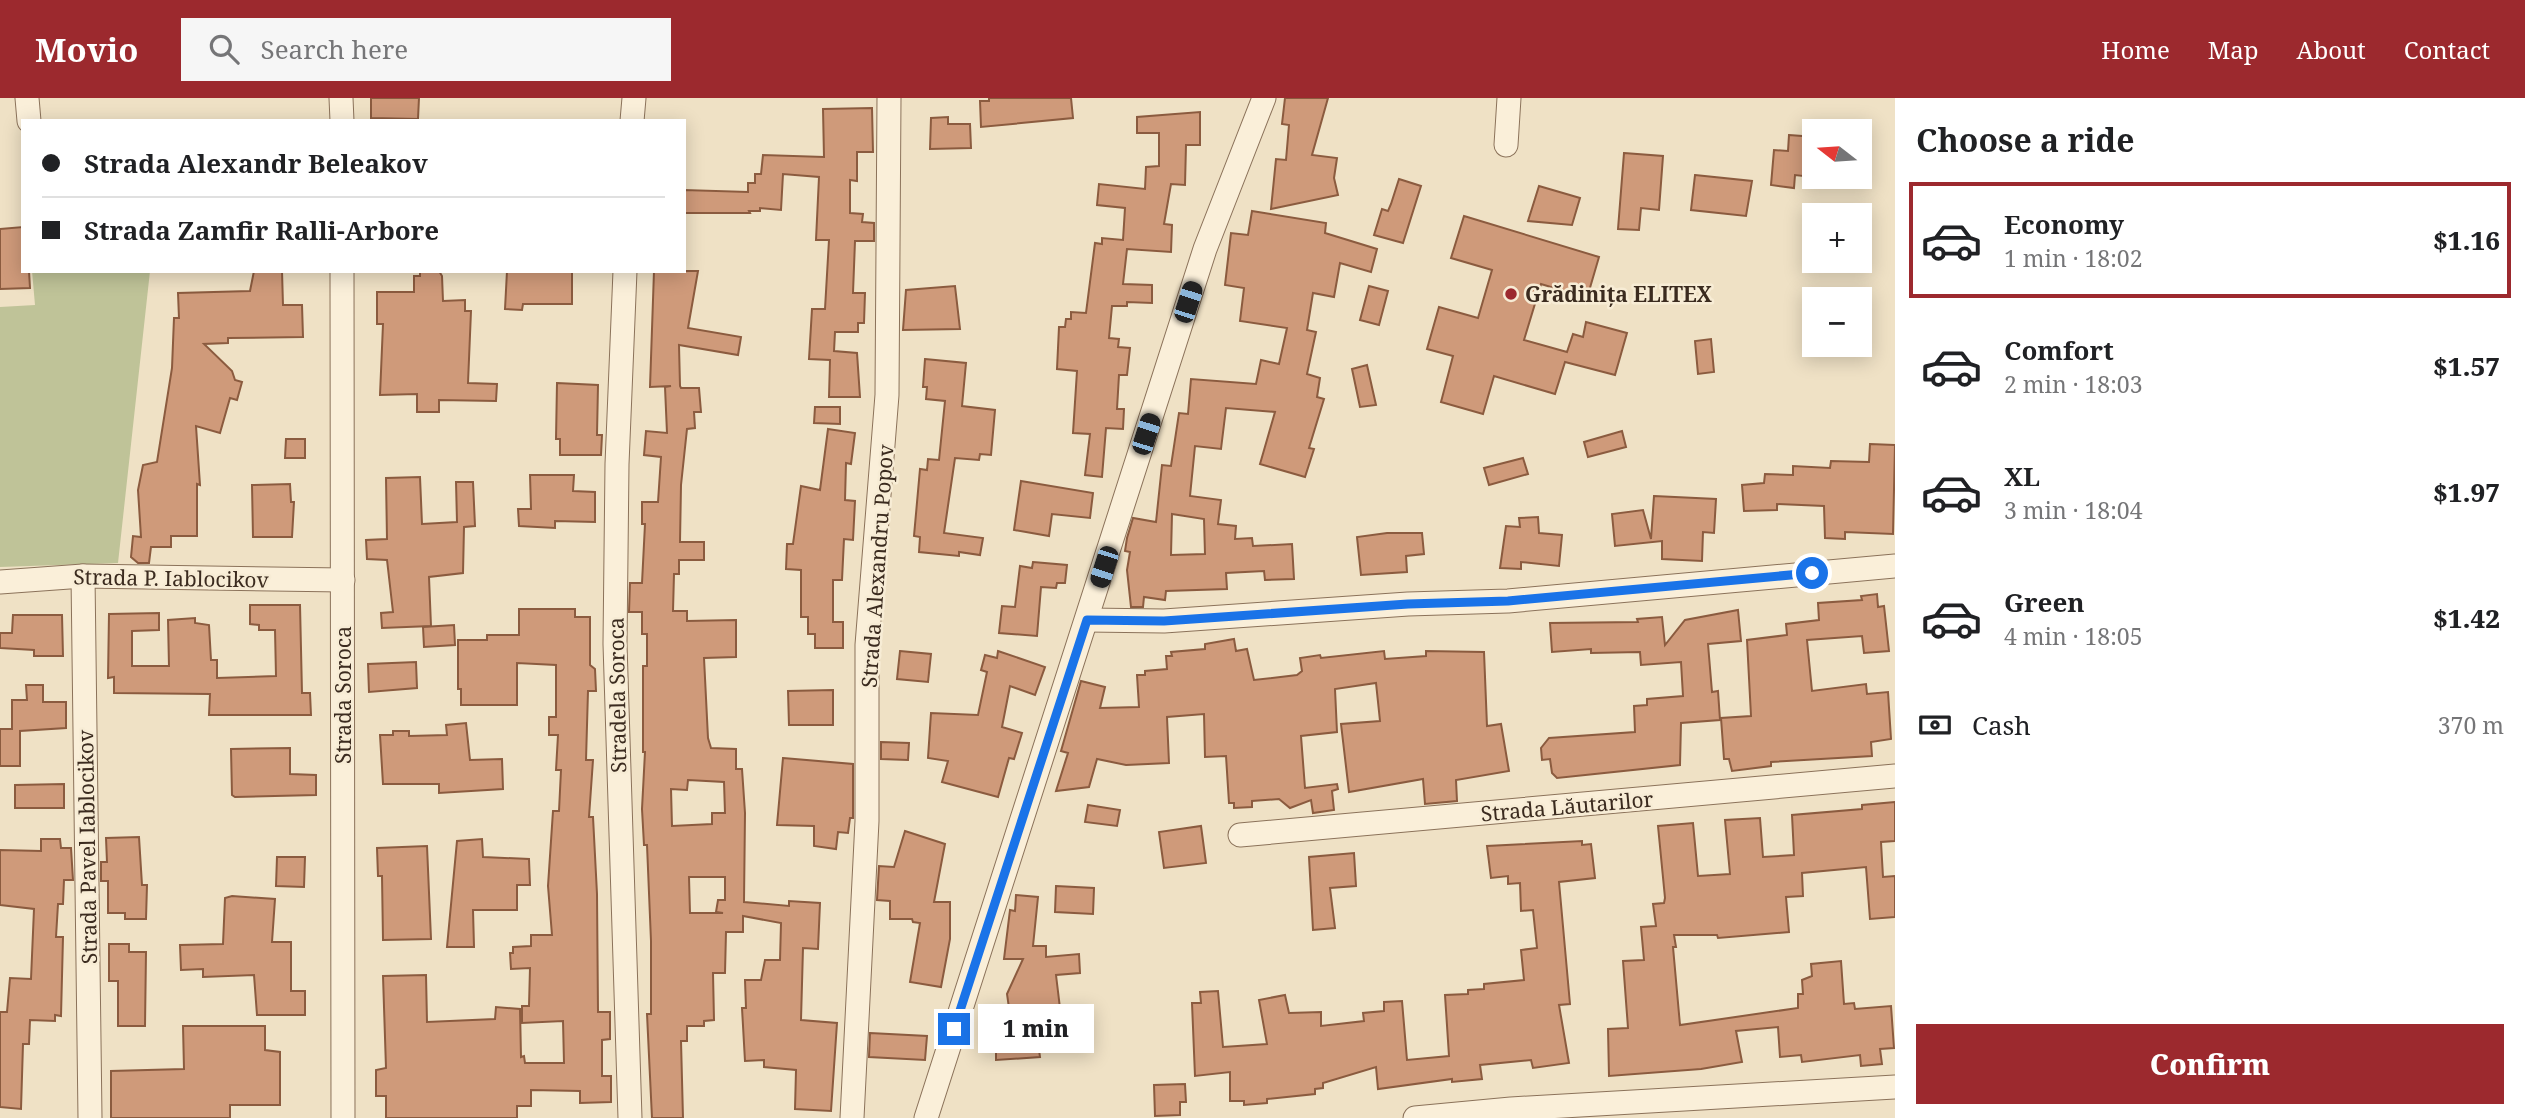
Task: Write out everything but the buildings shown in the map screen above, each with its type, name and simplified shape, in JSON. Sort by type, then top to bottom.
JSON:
[{"type":"street","points":[[27,98],[29,119]]},
{"type":"street","points":[[341,98],[342,119]]},
{"type":"street","points":[[632,119],[634,98]]},
{"type":"street","name":"Strada Alexandru Popov","points":[[852,1118],[867,821],[867,645],[887,395],[889,98]]},
{"type":"street","points":[[926,1118],[1205,249],[1264,98]]},
{"type":"street","points":[[1506,145],[1509,98]]},
{"type":"street","name":"Strada Soroca","points":[[342,273],[343,1118]]},
{"type":"street","name":"Stradela Sorocа","points":[[625,273],[617,464],[615,644],[630,1118]]},
{"type":"street","points":[[1087,620],[1164,621],[1408,604],[1508,601],[1895,566]]},
{"type":"street","name":"Strada P. Iablocikov","points":[[0,582],[83,576],[343,580]]},
{"type":"street","name":"Strada Pavel Iablocikov","points":[[83,576],[90,1118]]},
{"type":"street","name":"Strada Lăutarilor","points":[[1240,835],[1895,776]]},
{"type":"street","points":[[1415,1118],[1738,1107],[1895,1087]]},
{"type":"green space","points":[[32,273],[150,273],[118,563],[0,567],[0,307],[35,305]]},
{"type":"place","name":"Grădinița ELITEX","points":[[1511,294]]},
{"type":"route","points":[[954,1029],[1087,620],[1164,621],[1408,604],[1508,601],[1812,573]]}]
